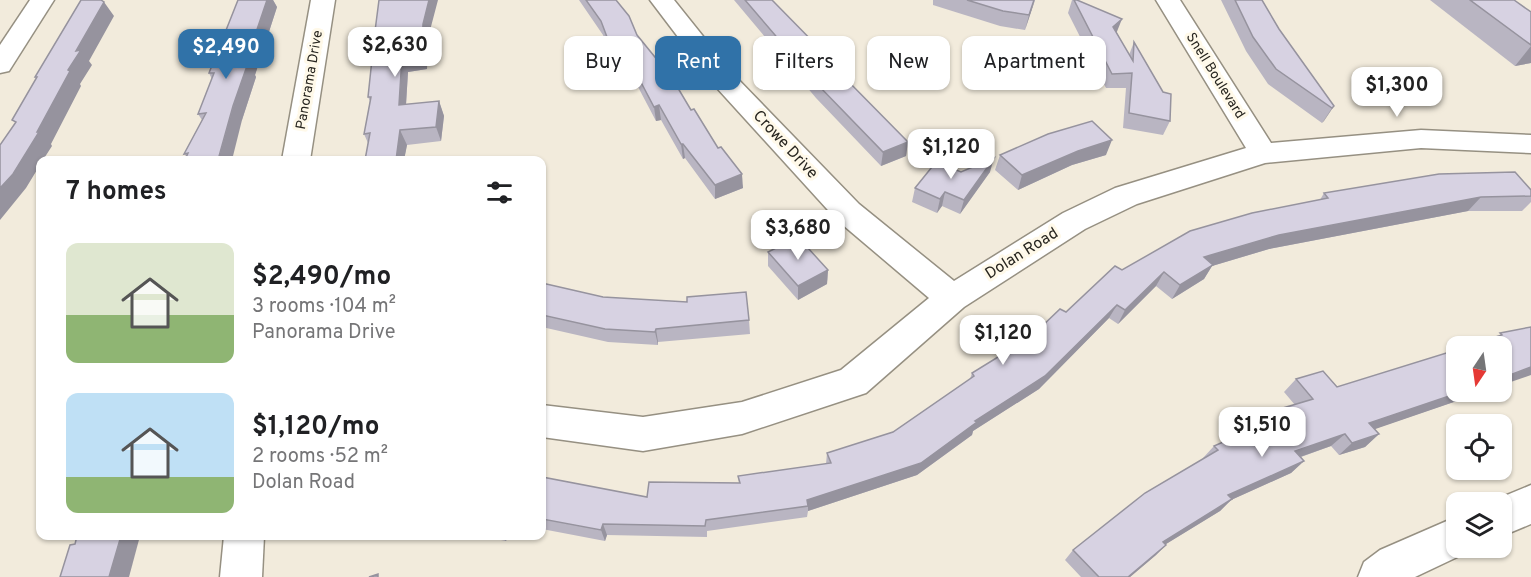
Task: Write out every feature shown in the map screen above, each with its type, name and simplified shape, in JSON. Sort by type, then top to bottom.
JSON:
[{"type":"street","points":[[0,65],[42,0]]},
{"type":"street","name":"Panorama Drive","points":[[297,156],[323,0]]},
{"type":"street","name":"Crowe Drive","points":[[663,0],[725,81],[848,212],[952,298]]},
{"type":"street","name":"Snell Boulevard","points":[[1168,0],[1263,153]]},
{"type":"street","name":"Dolan Road","points":[[546,422],[643,434],[742,418],[853,382],[952,298],[1074,222],[1126,196],[1263,153],[1421,139],[1531,144]]},
{"type":"street","points":[[1512,513],[1531,504]]},
{"type":"street","points":[[241,577],[244,540]]},
{"type":"street","points":[[1379,577],[1395,565],[1446,542]]},
{"type":"building","points":[[81,0],[104,2],[76,51],[81,50],[68,70],[70,71],[37,132],[39,132],[13,174],[0,188],[0,145],[16,122],[12,120]]},
{"type":"building","points":[[238,0],[267,0],[246,62],[248,63],[219,156],[187,156],[188,153],[184,154],[206,113],[198,114],[214,73],[209,73]]},
{"type":"building","points":[[379,0],[429,0],[423,24],[422,55],[402,57],[399,105],[439,101],[436,127],[400,130],[397,156],[366,156],[370,133],[364,134],[371,97],[368,97]]},
{"type":"building","points":[[586,0],[616,0],[629,16],[638,36],[607,36],[601,21]]},
{"type":"building","points":[[745,0],[772,0],[807,36],[776,36]]},
{"type":"building","points":[[967,0],[1034,0],[1029,15],[1003,11]]},
{"type":"building","points":[[1074,0],[1122,19],[1113,27],[1133,61],[1134,42],[1163,92],[1171,94],[1170,121],[1129,113],[1132,73],[1112,74],[1106,62],[1106,36],[1092,36]]},
{"type":"building","points":[[1235,0],[1262,0],[1279,29],[1334,106],[1332,108],[1276,69],[1253,37]]},
{"type":"building","points":[[1470,0],[1514,0],[1531,12],[1531,45]]},
{"type":"building","points":[[643,42],[655,57],[655,90],[679,90],[718,148],[721,147],[742,174],[715,185],[681,144],[659,105],[654,107],[643,86]]},
{"type":"building","points":[[855,88],[908,142],[883,152],[823,90],[855,90]]},
{"type":"building","points":[[1092,121],[1112,140],[1078,151],[1022,175],[1000,155],[1048,134]]},
{"type":"building","points":[[994,158],[964,200],[945,192],[940,199],[915,188],[936,162],[961,172]]},
{"type":"building","points":[[1515,172],[1531,190],[1531,196],[1481,197],[1279,235],[1204,257],[1213,265],[1180,285],[1164,272],[1125,310],[1117,305],[1045,376],[975,421],[977,422],[921,463],[807,500],[808,506],[706,520],[705,526],[603,524],[601,530],[546,520],[546,478],[647,497],[649,482],[740,483],[738,476],[831,463],[827,453],[893,432],[974,376],[972,373],[1011,349],[1015,352],[1060,309],[1066,312],[1115,266],[1122,270],[1190,231],[1252,213],[1328,198],[1324,193],[1439,174]]},
{"type":"building","points":[[798,237],[828,270],[798,286],[768,252]]},
{"type":"building","points":[[546,284],[603,297],[687,302],[687,297],[746,292],[749,320],[656,329],[655,332],[605,329],[546,316]]},
{"type":"building","points":[[1531,327],[1531,367],[1512,374],[1512,336],[1499,336],[1502,335],[1500,333]]},
{"type":"building","points":[[1446,353],[1446,397],[1369,423],[1379,434],[1352,443],[1345,434],[1295,451],[1304,461],[1228,495],[1232,499],[1163,542],[1166,545],[1128,577],[1099,577],[1073,550],[1145,493],[1218,450],[1214,446],[1287,414],[1283,408],[1313,399],[1296,379],[1323,371],[1337,387]]},
{"type":"building","points":[[76,540],[120,540],[109,577],[60,577],[70,545],[75,544]]}]
